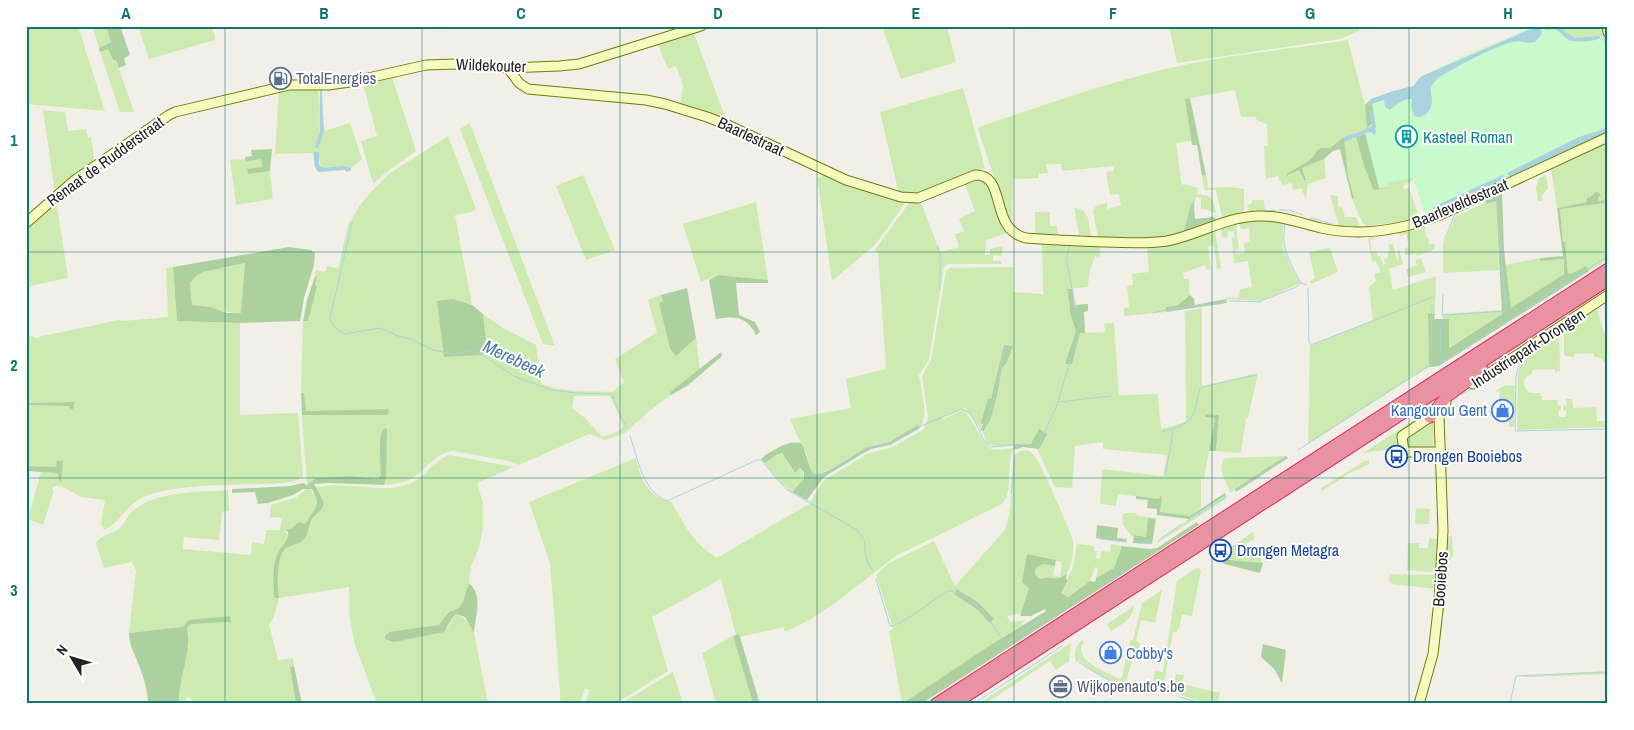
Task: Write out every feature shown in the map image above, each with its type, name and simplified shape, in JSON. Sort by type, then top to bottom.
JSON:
[{"type":"highway","points":[[936,704],[1608,269]]},
{"type":"highway","points":[[954,704],[1608,280]]},
{"type":"highway","points":[[1435,416],[1439,404],[1452,391],[1549,325],[1554,314]]},
{"type":"street","name":"Wildekouter","points":[[277,87],[298,84],[350,82],[439,64],[508,68],[578,64],[701,26]]},
{"type":"street","points":[[1607,26],[1608,32]]},
{"type":"street","name":"Baarlestraat","points":[[508,68],[519,83],[528,89],[646,100],[707,117],[846,180],[901,196],[913,198],[923,196],[975,175],[984,176],[991,182],[1004,220],[1011,232]]},
{"type":"street","name":"Renaat de Rudderstraat","points":[[26,223],[75,180],[169,115],[190,108],[277,87]]},
{"type":"street","name":"Baarleveldestraat","points":[[1011,232],[1026,238],[1156,242],[1172,240],[1224,222],[1260,216],[1283,218],[1340,231],[1366,232],[1391,229],[1420,223],[1440,215],[1608,137]]},
{"type":"street","name":"Industriepark-Drongen","points":[[1441,452],[1404,452],[1402,436],[1435,416],[1454,396],[1608,295]]},
{"type":"street","points":[[1435,416],[1441,452]]},
{"type":"street","name":"Booiebos","points":[[1419,704],[1433,654],[1438,614],[1443,531],[1441,452]]},
{"type":"green space","points":[[26,26],[78,26],[105,111],[26,104]]},
{"type":"green space","points":[[92,26],[106,26],[111,42],[99,48]]},
{"type":"green space","points":[[106,26],[120,26],[130,55],[124,58],[126,65],[119,68],[108,49],[100,52],[99,48],[111,42]]},
{"type":"green space","points":[[138,26],[210,26],[215,35],[215,40],[149,59]]},
{"type":"green space","points":[[882,26],[947,26],[956,62],[901,79]]},
{"type":"green space","points":[[1169,26],[1358,26],[1359,31],[1340,39],[1177,63]]},
{"type":"green space","points":[[1535,26],[1556,26],[1575,38],[1598,36],[1604,38],[1608,55],[1608,133],[1426,217],[1413,178],[1388,183],[1388,187],[1379,188],[1365,133],[1376,127],[1371,99],[1413,86],[1422,76],[1461,57]]},
{"type":"green space","points":[[1556,26],[1602,26],[1604,38],[1598,36],[1575,38]]},
{"type":"green space","points":[[693,31],[727,122],[680,106],[683,85],[676,66],[668,69],[657,43]]},
{"type":"green space","points":[[1348,40],[1365,105],[1367,129],[1344,137],[1330,149],[1321,148],[1317,150],[1307,162],[1286,174],[1288,176],[1299,170],[1304,180],[1306,179],[1302,168],[1324,159],[1326,178],[1308,184],[1306,198],[1302,188],[1293,190],[1292,183],[1282,185],[1278,176],[1266,179],[1264,146],[1268,146],[1267,124],[1258,121],[1255,117],[1241,117],[1235,90],[1185,99],[1191,141],[1176,143],[1182,187],[1183,184],[1198,188],[1197,194],[1209,196],[1215,207],[1215,213],[1201,209],[1201,198],[1196,197],[1195,204],[1191,204],[1186,228],[1179,233],[1164,236],[1164,238],[1148,240],[1098,238],[1093,211],[1095,207],[1107,203],[1107,209],[1121,205],[1119,194],[1110,195],[1106,172],[1114,171],[1114,166],[1062,171],[1061,164],[1046,164],[1048,173],[1039,174],[1039,178],[1013,179],[1012,225],[1009,221],[978,129],[979,127],[1078,94],[1153,72],[1221,58]]},
{"type":"green space","points":[[108,48],[113,60],[116,60],[134,112],[120,112],[100,52]]},
{"type":"green space","points":[[392,77],[416,151],[386,172],[373,184],[361,141],[377,136],[363,84]]},
{"type":"green space","points":[[317,87],[319,92],[320,120],[319,147],[324,131],[350,123],[362,159],[351,168],[344,166],[321,167],[318,152],[275,154],[280,89]]},
{"type":"green space","points":[[963,88],[985,168],[924,194],[899,194],[880,112]]},
{"type":"green space","points":[[1190,98],[1206,175],[1202,176],[1197,145],[1192,145],[1185,99]]},
{"type":"green space","points":[[1371,99],[1369,103],[1372,104],[1413,178],[1388,183],[1388,187],[1374,190],[1356,137],[1370,132],[1372,123],[1367,129],[1365,105]]},
{"type":"green space","points":[[43,110],[65,112],[68,131],[86,129],[88,138],[91,137],[95,164],[55,193]]},
{"type":"green space","points":[[470,123],[555,346],[543,344],[460,129]]},
{"type":"green space","points":[[448,136],[476,209],[472,212],[455,215],[472,305],[453,299],[487,348],[483,314],[503,328],[536,345],[541,384],[567,390],[612,392],[624,382],[615,359],[657,332],[648,300],[661,295],[663,301],[659,303],[670,349],[676,356],[696,338],[700,370],[669,393],[671,395],[625,433],[605,440],[589,434],[519,465],[508,461],[453,451],[446,452],[411,479],[384,485],[386,478],[380,437],[381,476],[378,479],[350,476],[316,478],[307,485],[302,415],[387,415],[389,410],[305,411],[304,393],[301,393],[303,321],[308,321],[317,277],[315,276],[316,270],[325,272],[327,266],[338,268],[348,225],[360,205],[390,173]],"holes":[[[574,396],[610,396],[623,426],[613,434],[601,436],[585,418],[572,408]]]},
{"type":"green space","points":[[1344,137],[1348,176],[1354,198],[1352,199],[1340,149],[1333,151],[1324,159],[1302,168],[1306,180],[1304,180],[1299,170],[1287,176],[1286,174],[1313,157],[1317,150],[1330,148]]},
{"type":"green space","points":[[1356,137],[1368,178],[1379,188],[1388,187],[1388,183],[1413,178],[1413,180],[1403,186],[1404,189],[1409,188],[1419,217],[1399,222],[1366,226],[1362,222],[1352,199],[1354,198],[1348,176],[1344,142]]},
{"type":"green space","points":[[1608,145],[1608,260],[1589,271],[1586,266],[1568,274],[1560,209],[1604,203],[1604,200],[1599,202],[1598,197],[1593,195],[1587,202],[1557,208],[1551,169],[1596,147]]},
{"type":"green space","points":[[272,149],[270,171],[248,174],[247,169],[262,167],[261,159],[246,161],[245,157],[252,156],[251,150]]},
{"type":"green space","points":[[261,158],[262,167],[248,169],[248,174],[270,171],[273,199],[236,205],[230,160],[246,159],[246,161]]},
{"type":"green space","points":[[828,174],[907,200],[876,244],[832,281],[817,178]]},
{"type":"green space","points":[[583,175],[615,250],[586,260],[556,186]]},
{"type":"green space","points":[[1207,175],[1208,188],[1231,187],[1244,189],[1244,211],[1222,217],[1216,190],[1204,190],[1202,176]]},
{"type":"green space","points":[[1546,175],[1548,188],[1542,196],[1542,201],[1538,201],[1536,188],[1539,178]]},
{"type":"green space","points":[[982,178],[991,189],[1001,226],[1007,233],[986,240],[985,255],[990,255],[990,249],[1003,246],[1002,256],[993,255],[993,261],[1002,261],[1002,264],[948,264],[944,267],[929,360],[919,375],[923,395],[923,423],[920,428],[918,425],[888,442],[875,444],[855,454],[830,470],[814,474],[806,451],[790,419],[851,408],[846,379],[886,369],[878,253],[875,250],[909,203],[920,200],[940,252],[959,247],[955,234],[964,231],[959,219],[975,211],[964,182]]},
{"type":"green space","points":[[1502,190],[1504,250],[1511,308],[1564,274],[1564,259],[1540,261],[1540,258],[1563,256],[1557,208],[1587,202],[1587,198],[1596,192],[1600,193],[1601,196],[1598,197],[1599,201],[1604,200],[1605,203],[1560,209],[1568,274],[1586,266],[1589,271],[1439,366],[1429,367],[1428,313],[1435,314],[1434,319],[1449,319],[1449,348],[1502,314],[1496,201],[1486,204],[1485,198]]},
{"type":"green space","points":[[1330,195],[1338,196],[1338,207],[1343,208],[1345,217],[1356,217],[1360,227],[1339,226]]},
{"type":"green space","points":[[56,199],[68,278],[26,287],[26,225]]},
{"type":"green space","points":[[1252,200],[1264,200],[1265,210],[1249,211],[1247,205],[1251,204]]},
{"type":"green space","points":[[1496,201],[1499,270],[1443,273],[1445,234],[1448,234],[1455,217],[1486,202],[1486,204]]},
{"type":"green space","points":[[756,202],[768,280],[718,275],[701,282],[683,224]]},
{"type":"green space","points":[[1191,204],[1194,204],[1195,219],[1214,217],[1216,219],[1184,231]]},
{"type":"green space","points":[[1074,207],[1084,211],[1088,218],[1091,236],[1079,235]]},
{"type":"green space","points":[[1035,212],[1050,212],[1050,226],[1057,226],[1058,234],[1035,234]]},
{"type":"green space","points":[[1265,220],[1282,222],[1284,251],[1300,283],[1261,301],[1226,299],[1226,297],[1239,298],[1240,289],[1252,287],[1248,261],[1234,263],[1232,238],[1235,237],[1233,231],[1228,231],[1227,238],[1222,237],[1221,228],[1236,224],[1239,249],[1235,250],[1236,254],[1245,253],[1244,243],[1250,242],[1249,228],[1241,229],[1239,223]]},
{"type":"green space","points":[[1425,226],[1429,244],[1434,244],[1435,249],[1417,256],[1416,254],[1405,255],[1405,248],[1409,247],[1406,234],[1400,236],[1398,232]]},
{"type":"green space","points":[[1215,230],[1221,268],[1217,269],[1214,246],[1208,246],[1211,270],[1206,269],[1205,265],[1183,273],[1184,279],[1189,279],[1190,295],[1178,305],[1166,307],[1166,312],[1124,316],[1124,308],[1129,307],[1127,286],[1133,285],[1132,274],[1149,272],[1147,246]]},
{"type":"green space","points":[[1375,237],[1375,239],[1370,240],[1371,252],[1376,251],[1383,265],[1385,264],[1384,259],[1388,258],[1387,252],[1390,251],[1388,245],[1393,244],[1397,260],[1399,259],[1397,250],[1399,250],[1403,264],[1389,269],[1393,290],[1436,276],[1435,314],[1428,313],[1429,367],[1308,444],[1310,346],[1373,321],[1369,287],[1376,281],[1374,274],[1381,272],[1376,261],[1372,262],[1368,238]]},
{"type":"green space","points":[[1042,244],[1099,245],[1100,257],[1095,256],[1089,274],[1088,287],[1067,289],[1070,314],[1076,331],[1066,363],[1072,364],[1080,333],[1105,332],[1104,323],[1114,323],[1119,395],[1158,394],[1161,429],[1186,421],[1185,311],[1202,308],[1202,386],[1258,373],[1248,418],[1246,418],[1241,453],[1216,451],[1219,415],[1206,414],[1215,418],[1204,479],[1201,479],[1201,508],[1190,516],[1160,512],[1162,497],[1160,496],[1159,499],[1118,494],[1116,506],[1100,504],[1102,469],[1163,476],[1167,455],[1103,449],[1103,442],[1075,446],[1072,488],[1055,487],[1037,449],[1039,449],[1039,429],[1031,444],[992,446],[987,444],[983,432],[991,418],[1002,368],[1007,362],[1012,347],[1004,345],[991,399],[988,398],[981,429],[965,408],[942,417],[943,419],[965,410],[989,448],[998,450],[1014,448],[1010,460],[1007,495],[1002,504],[896,556],[835,603],[811,619],[785,632],[783,627],[740,637],[736,635],[721,579],[652,617],[668,671],[615,704],[585,704],[590,690],[585,688],[580,704],[561,704],[550,563],[529,502],[636,458],[640,473],[647,486],[657,497],[672,502],[685,526],[696,540],[717,558],[808,506],[823,481],[867,454],[893,447],[924,429],[928,418],[922,376],[931,360],[946,271],[950,268],[1013,267],[1013,292],[1043,294]]},
{"type":"green space","points":[[289,247],[311,250],[315,253],[314,265],[304,298],[300,321],[240,323],[177,321],[173,267]],"holes":[[[245,263],[241,313],[227,313],[210,307],[192,305],[190,283],[203,272]]]},
{"type":"green space","points":[[1330,248],[1338,272],[1311,284],[1310,281],[1315,278],[1309,252]]},
{"type":"green space","points":[[1421,258],[1426,272],[1408,277],[1406,269],[1417,265],[1415,260]]},
{"type":"green space","points":[[1540,258],[1541,261],[1564,259],[1564,274],[1511,309],[1505,265]]},
{"type":"green space","points":[[245,263],[241,313],[192,306],[190,283],[196,276],[203,272]]},
{"type":"green space","points":[[173,267],[177,321],[240,323],[240,415],[298,413],[303,476],[284,483],[204,486],[161,491],[138,500],[104,530],[101,524],[105,500],[81,497],[61,486],[53,486],[52,490],[54,490],[43,525],[28,519],[41,472],[57,473],[60,482],[63,461],[56,467],[26,466],[26,405],[68,406],[72,410],[75,402],[26,403],[26,335],[41,339],[38,337],[119,320],[168,317],[166,268]]},
{"type":"green space","points":[[718,275],[768,280],[768,283],[736,283],[739,315],[755,322],[760,332],[756,335],[748,324],[739,319],[716,319],[709,280]]},
{"type":"green space","points":[[315,276],[317,277],[315,285],[317,286],[308,321],[303,321],[307,300]]},
{"type":"green space","points":[[687,288],[696,338],[676,356],[670,349],[659,303],[663,301],[661,295]]},
{"type":"green space","points":[[1067,289],[1073,289],[1074,305],[1088,304],[1088,311],[1084,312],[1085,333],[1080,333],[1072,364],[1065,364],[1076,331],[1070,314]]},
{"type":"green space","points":[[1190,295],[1194,299],[1195,305],[1226,299],[1227,303],[1166,312],[1166,307],[1178,305]]},
{"type":"green space","points":[[453,299],[472,305],[483,314],[487,348],[482,355],[444,357],[437,301]]},
{"type":"green space","points":[[1597,309],[1608,346],[1608,372],[1604,361],[1594,357],[1593,353],[1574,354],[1574,357],[1564,354],[1564,330]]},
{"type":"green space","points":[[1502,310],[1502,314],[1448,348],[1449,319],[1443,319],[1443,314]]},
{"type":"green space","points":[[1559,333],[1560,371],[1555,373],[1555,369],[1532,370],[1532,374],[1526,377],[1524,382],[1527,391],[1530,393],[1541,393],[1542,400],[1557,400],[1558,405],[1561,406],[1559,417],[1566,417],[1566,410],[1563,410],[1563,406],[1567,405],[1566,399],[1572,399],[1573,408],[1596,407],[1597,421],[1608,421],[1608,427],[1517,430],[1518,376],[1521,358]]},
{"type":"green space","points":[[1004,345],[1013,346],[1007,362],[1002,368],[991,418],[983,432],[981,429],[983,424],[981,423],[988,398],[991,399]]},
{"type":"green space","points":[[721,352],[722,356],[687,386],[671,395],[669,393]]},
{"type":"green space","points":[[1505,385],[1515,386],[1514,427],[1509,427],[1508,399],[1500,403],[1499,392],[1495,391]]},
{"type":"green space","points":[[301,393],[304,393],[306,411],[389,409],[388,415],[302,415]]},
{"type":"green space","points":[[75,402],[72,410],[68,406],[26,405],[26,403]]},
{"type":"green space","points":[[1439,404],[1434,413],[1433,449],[1386,450],[1363,453]]},
{"type":"green space","points":[[1206,414],[1219,415],[1216,451],[1209,451],[1215,418],[1205,417]]},
{"type":"green space","points":[[918,425],[920,428],[890,445],[871,449],[824,477],[807,500],[792,492],[804,479],[804,472],[800,468],[795,473],[782,453],[765,463],[761,459],[782,446],[796,442],[801,443],[814,474],[822,473],[867,447],[889,442]]},
{"type":"green space","points":[[384,428],[387,429],[386,478],[384,485],[314,484],[324,503],[312,520],[304,540],[286,548],[280,557],[278,572],[279,598],[274,598],[274,564],[279,550],[287,538],[288,532],[285,530],[291,529],[299,522],[305,524],[316,507],[317,500],[312,489],[303,489],[293,495],[268,503],[258,504],[255,492],[232,493],[232,489],[291,486],[303,483],[307,485],[316,478],[350,476],[378,479],[381,475],[380,444]]},
{"type":"green space","points":[[1039,429],[1047,434],[1039,449],[1023,447],[1014,450],[1014,445],[1031,444]]},
{"type":"green space","points":[[1026,450],[1031,452],[1046,478],[1073,541],[1073,553],[1068,572],[1065,576],[1058,579],[1040,579],[1035,573],[1036,568],[1043,564],[1055,566],[1053,575],[1060,577],[1062,562],[1027,555],[1029,588],[1022,613],[1007,616],[1010,622],[1024,620],[1021,624],[1022,626],[902,704],[889,631],[893,629],[876,575],[889,563],[934,541],[955,586],[1004,531],[1009,515],[1014,456],[1020,451]],"holes":[[[958,589],[978,602],[994,619],[990,622],[978,610],[954,594]]]},
{"type":"green space","points":[[782,453],[794,473],[800,468],[804,475],[798,487],[792,492],[780,482],[765,463]]},
{"type":"green space","points":[[450,455],[514,467],[477,483],[483,503],[483,528],[479,547],[471,567],[469,583],[459,608],[449,612],[439,625],[435,625],[448,627],[456,614],[465,619],[469,624],[474,633],[488,704],[377,704],[355,645],[349,613],[349,587],[279,598],[278,572],[280,557],[286,548],[304,540],[312,521],[324,503],[315,487],[394,488],[415,481],[444,457]]},
{"type":"green space","points":[[1286,456],[1230,493],[1222,471],[1225,458]]},
{"type":"green space","points":[[1286,456],[1288,458],[1236,492],[1235,489]]},
{"type":"green space","points":[[1369,460],[1369,464],[1350,473],[1322,491],[1321,488]]},
{"type":"green space","points":[[57,461],[63,461],[61,482],[57,473],[26,471],[26,466],[56,467]]},
{"type":"green space","points":[[310,488],[317,500],[317,508],[305,524],[285,531],[288,536],[286,543],[282,546],[273,577],[279,598],[274,617],[269,624],[278,660],[293,658],[294,666],[290,667],[296,704],[191,704],[193,701],[188,696],[182,704],[179,704],[188,647],[187,628],[191,624],[230,622],[189,620],[182,627],[129,633],[136,571],[132,562],[104,568],[96,543],[103,536],[119,529],[134,510],[155,499],[179,494],[228,490],[229,511],[222,512],[219,540],[184,537],[183,549],[251,555],[252,542],[264,544],[266,530],[280,530],[282,518],[270,517],[271,505],[297,497]]},
{"type":"green space","points":[[1225,493],[1226,495],[1189,519],[1157,515],[1157,509],[1147,508],[1148,500],[1136,499],[1136,496],[1159,499],[1160,496],[1162,497],[1160,512],[1190,516]]},
{"type":"green space","points":[[1226,495],[1226,499],[1156,544],[1159,540]]},
{"type":"green space","points":[[1416,508],[1430,509],[1429,524],[1415,524]]},
{"type":"green space","points":[[1124,513],[1136,513],[1137,516],[1157,518],[1148,518],[1146,537],[1134,535],[1133,538],[1123,525],[1122,515]]},
{"type":"green space","points":[[1148,518],[1156,519],[1152,544],[1133,543],[1134,535],[1146,537]]},
{"type":"green space","points":[[1197,522],[1199,525],[921,704],[902,704],[989,646],[1046,611],[1045,609],[1031,616],[1020,616],[1029,588],[1022,582],[1027,554],[1056,560],[1055,566],[1043,564],[1036,568],[1035,574],[1040,579],[1060,578],[1067,573],[1066,579],[1068,580],[1061,593],[1068,597],[1090,581],[1095,582],[1096,578],[1114,568],[1122,546],[1157,548]]},
{"type":"green space","points":[[1097,525],[1118,528],[1117,538],[1127,539],[1126,542],[1096,538]]},
{"type":"green space","points":[[1253,532],[1255,538],[1236,551],[1245,553],[1249,558],[1257,553],[1263,563],[1219,559],[1221,554]]},
{"type":"green space","points":[[1452,536],[1453,556],[1451,560],[1448,560],[1449,577],[1446,590],[1443,590],[1447,537]]},
{"type":"green space","points":[[1430,538],[1437,539],[1436,570],[1433,572],[1407,570],[1408,543],[1419,543],[1419,548],[1428,548]]},
{"type":"green space","points":[[1077,544],[1095,546],[1094,551],[1097,551],[1096,558],[1100,559],[1101,551],[1110,552],[1111,544],[1122,546],[1114,568],[1096,578],[1098,568],[1095,567],[1090,581],[1067,597],[1061,593],[1073,567]]},
{"type":"green space","points":[[1219,559],[1263,563],[1260,573],[1224,564]]},
{"type":"green space","points":[[1198,567],[1201,570],[1192,616],[1182,614],[1179,629],[1177,629],[1177,632],[1173,632],[1164,684],[1173,686],[1176,674],[1184,675],[1182,684],[1220,693],[1217,704],[1209,704],[1177,694],[1151,690],[1155,671],[1163,672],[1177,581]]},
{"type":"green space","points":[[1390,574],[1435,575],[1435,589],[1392,584],[1389,580]]},
{"type":"green space","points":[[469,583],[474,588],[477,600],[474,633],[465,617],[456,614],[444,632],[394,642],[385,639],[389,632],[439,625],[449,612],[459,608]]},
{"type":"green space","points":[[957,589],[978,602],[994,619],[990,623],[978,610],[954,594]]},
{"type":"green space","points":[[1162,590],[1155,623],[1141,620],[1136,641],[1140,643],[1137,657],[1133,656],[1125,686],[1101,676],[1079,660],[1076,663],[1076,651],[1082,640],[1084,642],[1081,649],[1085,659],[1120,679],[1130,640],[1133,640],[1142,603]]},
{"type":"green space","points":[[1134,606],[1129,618],[1111,631],[1107,624]]},
{"type":"green space","points":[[230,616],[231,622],[191,624],[187,628],[188,647],[179,704],[148,704],[144,681],[131,647],[129,633],[182,627],[189,620]]},
{"type":"green space","points":[[739,634],[760,704],[753,704],[733,636]]},
{"type":"green space","points":[[733,636],[753,704],[716,704],[702,653]]},
{"type":"green space","points":[[1071,643],[1069,661],[1056,670],[1050,661],[985,704],[978,704]]},
{"type":"green space","points":[[1263,644],[1286,650],[1282,683],[1274,669],[1261,657]]},
{"type":"green space","points":[[294,666],[302,704],[296,704],[290,667]]},
{"type":"green space","points":[[1608,671],[1608,674],[1515,676]]},
{"type":"green space","points":[[673,672],[683,704],[620,704],[622,703]]},
{"type":"water","points":[[1538,26],[1542,34],[1535,42],[1515,42],[1495,48],[1438,78],[1431,88],[1431,108],[1425,115],[1414,116],[1411,106],[1412,99],[1400,102],[1390,110],[1385,107],[1384,100],[1368,106],[1371,99],[1413,86],[1422,76]]},
{"type":"water","points":[[1542,26],[1556,26],[1575,38],[1598,36],[1601,38],[1579,42],[1572,41],[1555,29],[1547,30]]},
{"type":"water","points":[[320,90],[322,90],[324,131],[319,147],[315,148],[320,131]]},
{"type":"water","points":[[1371,111],[1374,116],[1376,133],[1374,135],[1368,132],[1344,142],[1344,137],[1372,126],[1369,113]]},
{"type":"water","points":[[1608,127],[1608,131],[1510,177],[1507,173],[1579,137]]},
{"type":"water","points":[[313,152],[319,152],[319,164],[321,167],[344,166],[351,168],[351,170],[347,172],[345,170],[318,172],[315,167]]},
{"type":"water","points":[[1503,175],[1505,179],[1498,183],[1435,213],[1433,212],[1433,207]]},
{"type":"waterway","points":[[1602,26],[1608,58]]},
{"type":"waterway","points":[[1444,315],[1506,311],[1496,195],[1455,214],[1447,234]]},
{"type":"waterway","points":[[1187,230],[1193,202]]},
{"type":"waterway","points":[[1253,212],[1275,210]]},
{"type":"waterway","points":[[1279,210],[1289,210],[1303,215]]},
{"type":"waterway","points":[[1235,215],[1243,213]]},
{"type":"waterway","points":[[1311,218],[1332,224]]},
{"type":"waterway","points":[[1185,231],[1216,220]]},
{"type":"waterway","name":"Merebeek","points":[[352,223],[330,318],[335,327],[344,334],[380,328],[398,336],[411,339],[433,350],[453,354],[469,351],[480,353],[514,376],[552,390],[611,394],[626,427]]},
{"type":"waterway","points":[[1284,223],[1284,243],[1287,253],[1301,283],[1306,285]]},
{"type":"waterway","points":[[1057,235],[1088,237]]},
{"type":"waterway","points":[[1099,237],[1133,239]]},
{"type":"waterway","points":[[1155,238],[1162,237]]},
{"type":"waterway","points":[[1070,245],[1066,258],[1078,318]]},
{"type":"waterway","points":[[938,246],[940,290]]},
{"type":"waterway","points":[[1441,320],[1440,361],[1443,362],[1608,256]]},
{"type":"waterway","points":[[1230,301],[1261,302],[1300,284]]},
{"type":"waterway","points":[[1308,288],[1309,342],[1311,345],[1433,297]]},
{"type":"waterway","points":[[1442,316],[1443,295]]},
{"type":"waterway","points":[[1213,303],[1225,301]]},
{"type":"waterway","points":[[1153,313],[1209,304]]},
{"type":"waterway","points":[[1416,374],[1429,366],[1431,362],[1432,305]]},
{"type":"waterway","points":[[1038,447],[1057,405],[1082,321]]},
{"type":"waterway","points":[[980,431],[993,403],[1005,348]]},
{"type":"waterway","points":[[1519,365],[1516,377],[1515,431],[1608,429]]},
{"type":"waterway","points":[[1161,432],[1180,426],[1189,420],[1195,409],[1200,389],[1203,387],[1256,375]]},
{"type":"waterway","points":[[1298,450],[1409,378]]},
{"type":"waterway","points":[[1461,395],[1473,388]]},
{"type":"waterway","points":[[1059,402],[1111,396]]},
{"type":"waterway","points":[[803,499],[813,476],[826,473],[867,448],[888,444],[921,426],[962,409],[971,415],[990,447],[1025,444],[1034,447]]},
{"type":"waterway","points":[[1166,472],[1173,431]]},
{"type":"waterway","name":"Merebeek","points":[[630,436],[646,482],[652,490],[667,501],[757,460],[761,460],[786,489],[857,530],[865,542],[867,560],[873,571]]},
{"type":"waterway","points":[[1011,494],[1015,454]]},
{"type":"waterway","points":[[1237,489],[1286,458]]},
{"type":"waterway","points":[[1187,521],[1227,496]]},
{"type":"waterway","points":[[1160,539],[1182,524]]},
{"type":"waterway","points":[[1100,539],[1127,542]]},
{"type":"waterway","points":[[1139,543],[1152,543]]},
{"type":"waterway","name":"Merebeek","points":[[876,579],[890,626],[902,622],[947,591],[965,596],[981,610],[1005,644],[1049,614]]},
{"type":"waterway","points":[[1445,583],[1445,589]]},
{"type":"waterway","points":[[1443,612],[1444,606]]},
{"type":"waterway","points":[[1438,654],[1442,622]]},
{"type":"waterway","points":[[973,704],[1062,646]]},
{"type":"waterway","name":"Merebeek","points":[[1079,662],[1119,686]]},
{"type":"waterway","points":[[1510,704],[1516,676],[1608,672]]},
{"type":"waterway","name":"Merebeek","points":[[1180,697],[1204,704]]},
{"type":"place","name":"TotalEnergies","points":[[280,78]]},
{"type":"place","name":"Kasteel Roman","points":[[1407,137]]},
{"type":"place","name":"Kangourou Gent","points":[[1503,410]]},
{"type":"place","name":"Drongen Booiebos","points":[[1397,456]]},
{"type":"place","name":"Drongen Metagra","points":[[1221,550]]},
{"type":"place","name":"Cobby's","points":[[1110,653]]},
{"type":"place","name":"Wijkopenauto's.be","points":[[1061,686]]}]
